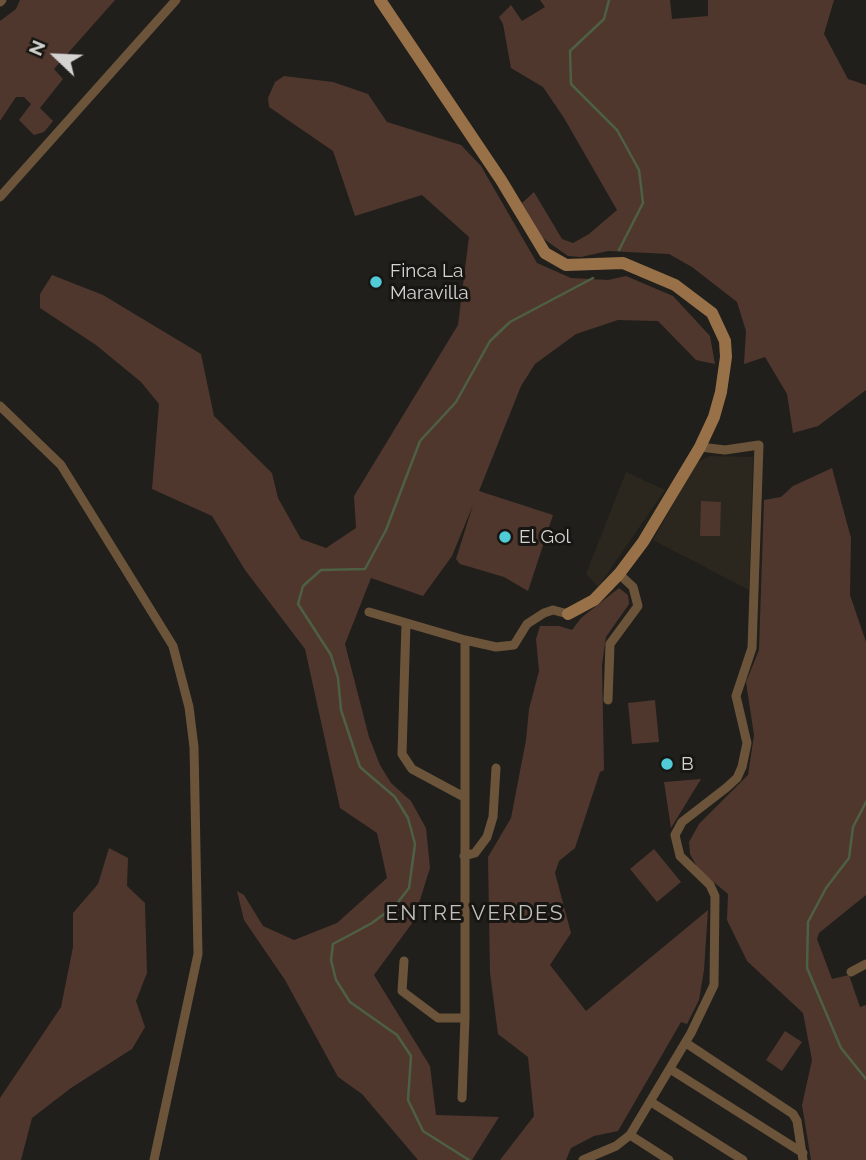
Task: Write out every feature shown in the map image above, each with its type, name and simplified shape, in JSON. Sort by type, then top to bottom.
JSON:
[{"type":"street","points":[[0,197],[176,0]]},
{"type":"street","points":[[369,612],[496,647],[514,645],[527,625],[544,613],[553,610],[568,614],[594,600],[619,574],[643,542],[700,447],[714,417],[726,358],[724,341],[712,313],[675,285],[623,262],[566,265],[545,253],[501,180],[380,0]]},
{"type":"street","points":[[0,406],[61,465],[173,646],[189,707],[194,747],[198,954],[154,1160]]},
{"type":"street","points":[[589,1158],[616,1146],[630,1135],[686,1042],[714,985],[715,896],[710,885],[680,856],[675,835],[682,821],[737,778],[747,743],[736,696],[752,648],[759,445],[725,450],[700,447]]},
{"type":"street","points":[[608,700],[610,644],[638,606],[633,587],[619,574]]},
{"type":"street","points":[[406,623],[402,754],[412,769],[464,797]]},
{"type":"street","points":[[462,1098],[465,1018],[465,640]]},
{"type":"street","points":[[464,856],[475,853],[487,837],[493,817],[496,768]]},
{"type":"street","points":[[404,961],[402,991],[438,1018],[465,1018]]},
{"type":"street","points":[[851,972],[866,964]]},
{"type":"street","points":[[686,1042],[793,1114],[797,1121],[803,1156]]},
{"type":"street","points":[[670,1069],[803,1156]]},
{"type":"street","points":[[651,1102],[743,1160]]},
{"type":"street","points":[[630,1135],[669,1160]]},
{"type":"shaded area","points":[[20,0],[115,0],[54,69],[63,79],[40,108],[53,121],[44,132],[34,135],[19,120],[31,104],[24,97],[16,97],[0,121],[0,21],[16,9]]},
{"type":"shaded area","points":[[540,0],[670,0],[672,19],[708,16],[708,0],[834,0],[824,34],[848,79],[866,85],[866,390],[818,426],[793,433],[787,394],[765,357],[744,364],[746,331],[737,302],[692,267],[669,254],[608,251],[581,257],[568,256],[541,237],[522,203],[534,192],[562,239],[573,243],[589,234],[617,210],[543,87],[511,68],[503,24],[499,17],[511,5],[522,21],[545,7]]},
{"type":"shaded area","points":[[284,76],[333,82],[368,94],[387,122],[461,145],[481,166],[537,263],[571,278],[608,280],[626,276],[673,296],[710,336],[715,364],[696,360],[658,321],[618,320],[576,334],[535,364],[521,386],[479,491],[553,515],[528,591],[504,577],[460,564],[456,559],[473,505],[452,556],[423,596],[371,578],[345,644],[369,737],[380,765],[391,783],[411,801],[426,828],[430,868],[413,922],[374,975],[430,1066],[436,1115],[499,1117],[472,1160],[418,1160],[362,1094],[338,1077],[285,980],[244,920],[237,891],[244,895],[263,926],[294,940],[337,923],[387,878],[377,833],[340,808],[305,649],[245,570],[212,516],[152,489],[159,404],[141,382],[96,345],[40,308],[40,294],[52,275],[103,295],[201,354],[214,416],[272,473],[278,498],[301,539],[326,548],[356,528],[354,496],[458,325],[469,237],[422,195],[355,216],[333,151],[269,107],[268,98],[275,82]]},
{"type":"shaded area","points":[[710,456],[753,457],[749,590],[653,540],[697,462]]},
{"type":"shaded area","points":[[832,468],[851,538],[850,595],[866,642],[866,895],[819,933],[817,939],[832,979],[849,975],[860,1007],[866,1005],[866,1160],[811,1160],[802,1105],[812,1060],[803,1013],[747,961],[727,920],[728,894],[698,869],[690,854],[689,842],[699,824],[748,775],[754,735],[746,682],[759,650],[764,500],[781,497],[793,486]]},
{"type":"shaded area","points":[[626,472],[665,490],[598,587],[586,574]]},
{"type":"shaded area","points":[[701,501],[721,502],[720,536],[700,536]]},
{"type":"shaded area","points":[[619,588],[628,595],[629,604],[606,637],[602,665],[604,770],[600,772],[575,848],[559,861],[555,873],[571,933],[550,965],[586,1011],[708,910],[699,1000],[687,1024],[681,1022],[618,1131],[594,1136],[571,1148],[566,1160],[500,1160],[534,1116],[528,1057],[498,1034],[490,973],[488,857],[511,818],[529,709],[539,671],[536,639],[540,626],[559,626],[572,630],[581,618]]},
{"type":"shaded area","points":[[655,700],[659,742],[632,744],[628,703]]},
{"type":"shaded area","points":[[701,779],[671,828],[664,782]]},
{"type":"shaded area","points":[[109,848],[128,858],[127,886],[145,903],[147,973],[136,1001],[145,1027],[132,1049],[71,1088],[32,1118],[21,1160],[0,1160],[0,1098],[61,1007],[73,947],[73,913],[98,884]]},
{"type":"shaded area","points":[[654,849],[681,882],[657,902],[630,869]]},
{"type":"shaded area","points":[[785,1031],[802,1042],[782,1071],[766,1060]]},
{"type":"waterway","points":[[609,0],[604,19],[570,51],[571,84],[617,130],[639,170],[643,203],[619,250]]},
{"type":"waterway","points":[[469,1160],[423,1131],[408,1100],[411,1056],[397,1035],[350,1002],[336,980],[331,960],[333,944],[372,923],[395,906],[409,888],[415,844],[408,818],[395,797],[360,767],[341,710],[338,678],[331,655],[298,604],[303,586],[321,570],[365,569],[386,530],[420,441],[456,402],[490,341],[510,322],[593,278]]},
{"type":"waterway","points":[[866,802],[853,827],[849,858],[826,888],[808,922],[807,968],[841,1048],[866,1079]]},
{"type":"place","name":"Finca La Maravilla","points":[[376,282]]},
{"type":"place","name":"El Gol","points":[[505,537]]},
{"type":"place","name":"B","points":[[667,764]]},
{"type":"district","name":"ENTRE VERDES","points":[[475,914]]}]
